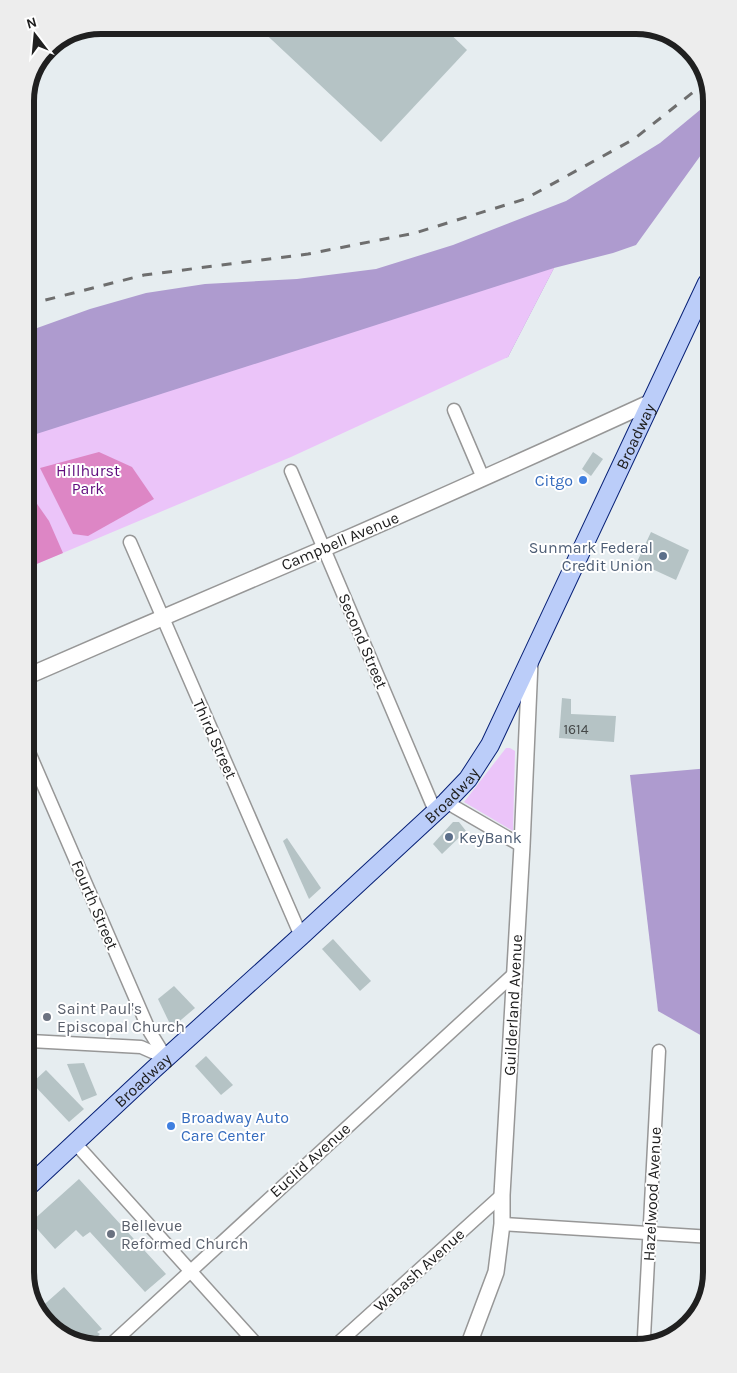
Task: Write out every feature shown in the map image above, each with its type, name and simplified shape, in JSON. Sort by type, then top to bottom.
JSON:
[{"type":"main road","name":"Broadway","points":[[34,1181],[301,936],[468,779],[490,745],[703,292]]},
{"type":"street","name":"Campbell Avenue","points":[[34,673],[324,548],[651,402]]},
{"type":"street","points":[[454,410],[483,478]]},
{"type":"street","name":"Second Street","points":[[291,471],[441,806]]},
{"type":"street","name":"Third Street","points":[[130,542],[301,936]]},
{"type":"street","name":"Guilderland Avenue","points":[[471,1339],[496,1272],[502,1224],[530,661]]},
{"type":"street","name":"Fourth Street","points":[[34,764],[150,1032],[166,1058]]},
{"type":"street","points":[[441,806],[522,846]]},
{"type":"street","name":"Euclid Avenue","points":[[117,1339],[515,973]]},
{"type":"street","points":[[34,1041],[141,1047],[166,1058]]},
{"type":"street","name":"Hazelwood Avenue","points":[[644,1337],[659,1051]]},
{"type":"street","points":[[75,1143],[252,1339]]},
{"type":"street","name":"Wabash Avenue","points":[[343,1339],[502,1195]]},
{"type":"street","points":[[502,1224],[703,1236]]},
{"type":"shaded area","points":[[703,107],[703,152],[636,245],[554,268],[508,357],[34,466],[34,329],[90,309],[146,293],[205,284],[297,279],[376,269],[453,245],[566,201],[660,143]]},
{"type":"shaded area","points":[[703,769],[703,1036],[658,1011],[630,775]]},
{"type":"green space","name":"Hillhurst Park","points":[[554,268],[508,357],[291,457],[34,565],[34,435]]},
{"type":"green space","points":[[99,452],[132,467],[154,499],[88,536],[73,534],[40,468]]},
{"type":"green space","points":[[34,500],[49,521],[63,553],[34,565]]},
{"type":"green space","points":[[506,748],[515,751],[513,831],[464,802]]},
{"type":"building","points":[[266,34],[450,34],[467,50],[381,142]]},
{"type":"building","name":"Citgo","points":[[593,452],[603,459],[591,476],[582,469]]},
{"type":"building","name":"Sunmark Federal Credit Union","points":[[651,532],[689,550],[676,580],[637,562]]},
{"type":"building","points":[[562,698],[571,699],[571,714],[616,716],[614,742],[559,738]]},
{"type":"building","name":"KeyBank","points":[[453,822],[459,822],[466,831],[442,854],[433,844]]},
{"type":"building","points":[[287,838],[321,888],[309,899],[283,841]]},
{"type":"building","points":[[333,939],[371,981],[360,991],[322,949]]},
{"type":"building","points":[[174,986],[195,1008],[175,1025],[170,1024],[158,999]]},
{"type":"building","points":[[206,1056],[233,1085],[221,1095],[195,1066]]},
{"type":"building","points":[[84,1063],[97,1095],[82,1101],[67,1064]]},
{"type":"building","points":[[46,1070],[84,1109],[69,1122],[34,1085],[34,1081]]},
{"type":"building","name":"Bellevue Reformed Church","points":[[79,1179],[166,1274],[145,1292],[90,1232],[83,1237],[76,1230],[55,1249],[34,1225],[34,1219]]},
{"type":"building","points":[[64,1287],[102,1329],[97,1332],[100,1334],[95,1339],[79,1336],[57,1323],[43,1306]]},
{"type":"railway","points":[[34,303],[144,275],[308,254],[415,233],[525,199],[634,139],[701,86]]},
{"type":"place","name":"Citgo","points":[[583,480]]},
{"type":"place","name":"Sunmark Federal Credit Union","points":[[663,556]]},
{"type":"place","name":"KeyBank","points":[[449,837]]},
{"type":"place","name":"Saint Paul's Episcopal Church","points":[[47,1017]]},
{"type":"place","name":"Broadway Auto Care Center","points":[[171,1126]]},
{"type":"place","name":"Bellevue Reformed Church","points":[[111,1234]]}]
